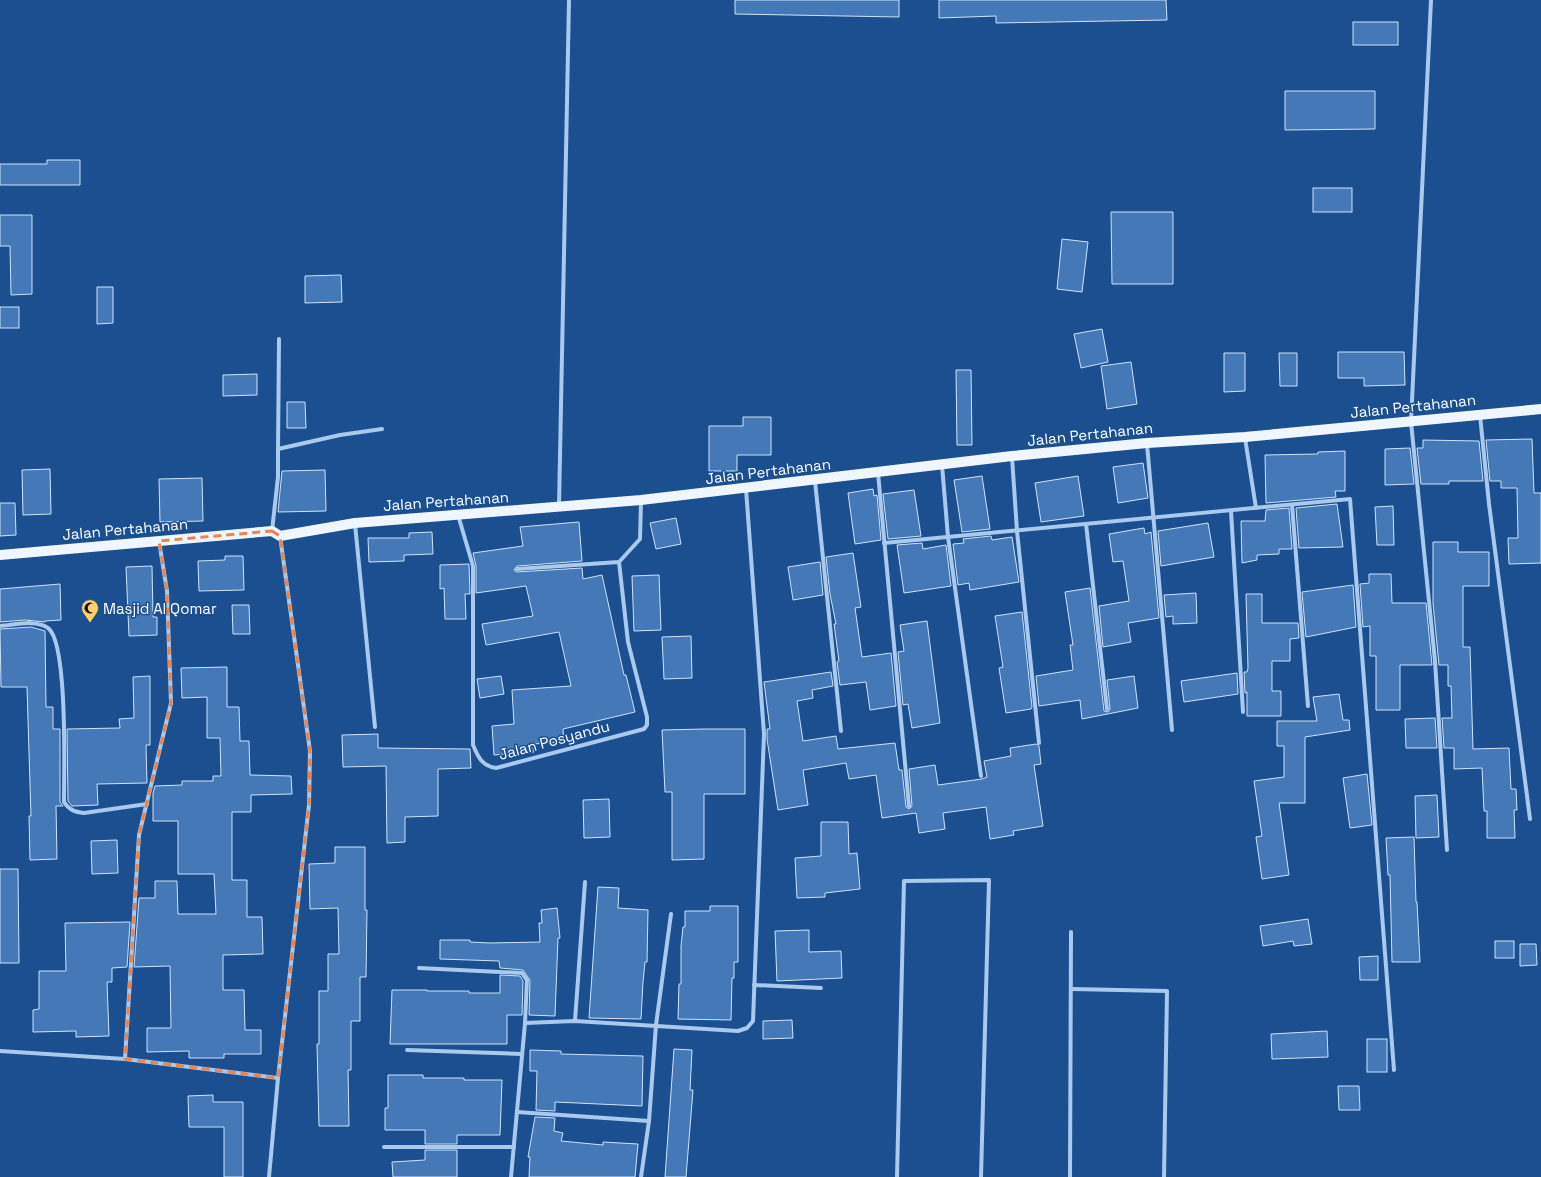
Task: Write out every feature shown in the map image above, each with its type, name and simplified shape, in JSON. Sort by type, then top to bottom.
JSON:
[{"type":"main road","name":"Jalan Pertahanan","points":[[0,555],[159,541],[276,533],[355,523],[457,514],[641,500],[746,489],[815,479],[878,474],[1012,456],[1146,443],[1245,437],[1541,409]]},
{"type":"street","points":[[559,507],[570,0]]},
{"type":"street","points":[[1432,0],[1411,422],[1435,661],[1447,850]]},
{"type":"street","points":[[268,1177],[309,805],[310,751],[276,533],[279,339]]},
{"type":"street","points":[[1480,414],[1489,504],[1530,819]]},
{"type":"street","points":[[278,449],[340,435],[382,429]]},
{"type":"street","points":[[1245,437],[1256,508]]},
{"type":"street","points":[[1146,443],[1172,730]]},
{"type":"street","points":[[1012,456],[1017,531],[1038,743]]},
{"type":"street","points":[[942,465],[948,537],[981,776]]},
{"type":"street","points":[[878,474],[909,806]]},
{"type":"street","points":[[815,479],[841,731]]},
{"type":"street","points":[[526,1023],[576,1021],[738,1031],[748,1028],[753,1021],[764,734],[746,489]]},
{"type":"street","points":[[884,543],[1350,499],[1394,1070]]},
{"type":"street","points":[[517,569],[619,562],[640,539],[641,500]]},
{"type":"street","points":[[1292,505],[1308,706]]},
{"type":"street","points":[[1231,511],[1243,712]]},
{"type":"street","name":"Jalan Posyandu","points":[[457,514],[472,566],[473,745],[479,758],[487,767],[496,768],[600,741],[644,729],[647,725],[647,717],[628,642],[619,562]]},
{"type":"street","points":[[355,523],[375,727]]},
{"type":"street","points":[[1086,524],[1107,709]]},
{"type":"street","points":[[125,1059],[139,835],[171,703],[167,591],[159,541]]},
{"type":"street","points":[[0,626],[38,624],[47,627],[53,632],[62,669],[64,802],[67,807],[75,812],[84,813],[147,804]]},
{"type":"street","points":[[897,1177],[904,881],[989,880],[981,1177]]},
{"type":"street","points":[[576,1021],[585,882]]},
{"type":"street","points":[[641,1177],[649,1121],[656,1025],[671,914]]},
{"type":"street","points":[[1070,1177],[1071,932]]},
{"type":"street","points":[[419,968],[522,973],[527,980],[526,1023],[511,1177]]},
{"type":"street","points":[[754,985],[821,988]]},
{"type":"street","points":[[1071,989],[1167,991],[1164,1177]]},
{"type":"street","points":[[407,1050],[522,1054]]},
{"type":"street","points":[[0,1051],[125,1059],[278,1078]]},
{"type":"street","points":[[517,1112],[649,1121]]},
{"type":"street","points":[[384,1147],[514,1147]]},
{"type":"highlighted area","points":[[272,531],[280,536],[310,751],[309,805],[278,1078],[125,1059],[139,835],[171,703],[167,591],[159,541]]},
{"type":"building","points":[[735,0],[899,0],[899,17],[735,14]]},
{"type":"building","points":[[939,0],[1166,0],[1167,20],[996,23],[996,16],[939,18]]},
{"type":"building","points":[[1353,22],[1398,22],[1398,45],[1353,45]]},
{"type":"building","points":[[1285,91],[1375,91],[1375,129],[1285,130]]},
{"type":"building","points":[[47,160],[80,160],[80,185],[0,185],[0,164],[47,164]]},
{"type":"building","points":[[1313,188],[1352,188],[1352,212],[1313,212]]},
{"type":"building","points":[[1111,212],[1173,212],[1173,284],[1112,284]]},
{"type":"building","points":[[0,215],[32,215],[32,294],[11,295],[10,246],[0,246]]},
{"type":"building","points":[[1062,239],[1088,242],[1082,292],[1057,289]]},
{"type":"building","points":[[341,275],[342,302],[305,303],[305,276]]},
{"type":"building","points":[[97,287],[113,287],[113,323],[97,324]]},
{"type":"building","points":[[0,307],[19,307],[19,328],[0,328]]},
{"type":"building","points":[[1102,329],[1108,362],[1081,368],[1074,334]]},
{"type":"building","points":[[1338,352],[1404,352],[1405,385],[1364,386],[1364,378],[1338,378]]},
{"type":"building","points":[[1224,353],[1245,353],[1245,391],[1224,392]]},
{"type":"building","points":[[1279,353],[1297,353],[1297,386],[1280,386]]},
{"type":"building","points":[[1131,362],[1137,404],[1107,409],[1101,366]]},
{"type":"building","points":[[956,370],[971,370],[972,445],[957,445]]},
{"type":"building","points":[[257,374],[257,395],[223,396],[223,375]]},
{"type":"building","points":[[287,402],[305,402],[306,428],[287,428]]},
{"type":"building","points":[[743,417],[771,417],[771,455],[737,455],[737,471],[709,471],[709,426],[743,426]]},
{"type":"building","points":[[1532,439],[1534,493],[1541,493],[1541,563],[1509,564],[1508,538],[1518,538],[1517,488],[1501,488],[1501,481],[1490,481],[1486,440]]},
{"type":"building","points":[[1423,440],[1479,441],[1483,481],[1449,481],[1449,484],[1421,484],[1417,448],[1423,448]]},
{"type":"building","points":[[1410,448],[1414,484],[1385,485],[1385,449]]},
{"type":"building","points":[[1345,451],[1345,491],[1335,491],[1336,497],[1266,503],[1265,455],[1318,454],[1318,452]]},
{"type":"building","points":[[1143,463],[1148,498],[1118,503],[1113,467]]},
{"type":"building","points":[[50,469],[51,514],[23,515],[22,470]]},
{"type":"building","points":[[325,470],[326,511],[278,512],[282,471]]},
{"type":"building","points":[[982,476],[990,529],[962,532],[954,480]]},
{"type":"building","points":[[1078,476],[1084,516],[1041,522],[1035,483]]},
{"type":"building","points":[[202,478],[203,521],[160,522],[159,479]]},
{"type":"building","points":[[873,489],[874,496],[877,495],[881,540],[855,544],[848,493]]},
{"type":"building","points":[[914,490],[921,536],[888,539],[883,494]]},
{"type":"building","points":[[0,503],[15,503],[16,535],[0,536]]},
{"type":"building","points":[[1337,504],[1343,547],[1299,548],[1296,508]]},
{"type":"building","points":[[1393,506],[1394,545],[1377,545],[1375,507]]},
{"type":"building","points":[[1289,508],[1292,549],[1279,549],[1279,554],[1257,555],[1257,560],[1242,563],[1241,521],[1265,521],[1266,510]]},
{"type":"building","points":[[676,518],[681,544],[656,549],[650,523]]},
{"type":"building","points":[[579,522],[582,561],[517,566],[514,570],[517,572],[582,568],[583,579],[602,575],[624,675],[626,675],[635,712],[563,729],[564,742],[533,744],[534,752],[494,755],[492,726],[514,724],[512,690],[571,686],[559,632],[486,645],[482,624],[533,616],[526,586],[476,593],[476,566],[473,553],[523,546],[520,527]]},
{"type":"building","points":[[1208,523],[1214,557],[1161,566],[1158,531]]},
{"type":"building","points":[[1144,528],[1145,534],[1151,532],[1159,618],[1128,623],[1131,642],[1103,647],[1099,606],[1129,601],[1123,561],[1113,562],[1109,534]]},
{"type":"building","points":[[432,532],[433,554],[404,555],[404,561],[369,562],[368,538],[409,538],[409,533]]},
{"type":"building","points":[[991,536],[992,540],[1012,537],[1019,582],[970,590],[969,583],[958,585],[953,544],[964,543],[963,539]]},
{"type":"building","points":[[1433,542],[1458,542],[1458,552],[1489,552],[1489,586],[1463,586],[1463,647],[1470,647],[1473,749],[1509,748],[1511,789],[1516,789],[1517,810],[1514,810],[1515,838],[1487,838],[1487,811],[1484,811],[1482,768],[1454,769],[1454,748],[1444,748],[1442,718],[1452,718],[1451,686],[1448,686],[1448,665],[1439,665],[1433,603]]},
{"type":"building","points":[[922,543],[923,549],[946,545],[951,586],[904,593],[897,545]]},
{"type":"building","points":[[853,553],[861,607],[855,608],[862,657],[891,653],[896,706],[870,710],[866,682],[840,685],[837,662],[839,661],[834,624],[836,624],[830,594],[826,557]]},
{"type":"building","points":[[225,556],[243,556],[244,590],[199,591],[198,561],[225,560]]},
{"type":"building","points":[[820,562],[823,595],[793,600],[788,567]]},
{"type":"building","points":[[469,564],[470,594],[465,594],[466,619],[445,619],[444,588],[440,589],[440,565]]},
{"type":"building","points":[[152,566],[153,617],[157,617],[157,635],[129,636],[126,567]]},
{"type":"building","points":[[1369,574],[1391,574],[1392,603],[1426,603],[1432,665],[1400,665],[1400,710],[1376,710],[1376,656],[1370,656],[1370,626],[1363,627],[1360,584],[1369,583]]},
{"type":"building","points":[[659,575],[661,630],[634,631],[632,576]]},
{"type":"building","points":[[60,584],[61,620],[45,622],[25,620],[0,622],[0,589]]},
{"type":"building","points":[[1353,585],[1356,627],[1306,637],[1302,592]]},
{"type":"building","points":[[1090,588],[1104,711],[1108,712],[1110,709],[1107,680],[1134,676],[1138,708],[1082,719],[1080,700],[1039,706],[1036,676],[1073,670],[1070,645],[1073,645],[1065,592]]},
{"type":"building","points":[[1196,593],[1197,623],[1173,624],[1173,616],[1166,617],[1164,595]]},
{"type":"building","points":[[1246,594],[1262,594],[1262,623],[1298,623],[1299,638],[1290,639],[1290,661],[1272,661],[1272,691],[1281,691],[1281,716],[1247,716],[1247,692],[1245,693],[1244,672],[1247,672],[1248,668]]},
{"type":"building","points":[[232,605],[249,605],[250,634],[233,634]]},
{"type":"building","points":[[1022,612],[1032,707],[1031,709],[1006,713],[999,668],[1003,667],[995,616]]},
{"type":"building","points":[[927,621],[940,723],[912,728],[908,704],[903,705],[898,652],[904,651],[900,625]]},
{"type":"building","points":[[31,627],[45,631],[46,707],[53,707],[53,729],[60,729],[60,802],[63,806],[56,806],[57,859],[30,860],[29,816],[31,816],[27,687],[1,687],[0,629]]},
{"type":"building","points":[[691,636],[692,678],[664,679],[662,637]]},
{"type":"building","points":[[227,667],[227,707],[239,707],[240,741],[249,741],[250,775],[291,776],[292,794],[251,795],[251,812],[232,812],[232,880],[247,880],[247,917],[262,917],[263,954],[223,955],[223,990],[244,990],[245,1030],[261,1030],[261,1054],[224,1054],[224,1058],[189,1058],[189,1051],[147,1052],[147,1028],[171,1028],[170,966],[134,967],[139,898],[155,898],[155,881],[177,881],[178,914],[216,914],[214,874],[178,874],[178,821],[153,821],[153,793],[155,786],[182,785],[182,781],[213,781],[213,776],[221,776],[220,738],[207,738],[207,697],[182,698],[181,668]]},
{"type":"building","points":[[831,672],[833,686],[812,690],[813,698],[797,701],[803,741],[836,736],[838,749],[895,743],[899,770],[902,770],[906,807],[909,809],[912,806],[909,769],[935,765],[938,785],[982,779],[987,777],[984,761],[1011,756],[1010,748],[1036,744],[1039,746],[1041,764],[1034,765],[1043,826],[1013,831],[1014,835],[990,839],[986,807],[943,813],[945,829],[919,833],[916,813],[882,818],[876,775],[849,779],[846,763],[803,770],[808,805],[778,810],[767,739],[767,729],[770,729],[764,682]]},
{"type":"building","points":[[1237,673],[1238,694],[1184,702],[1181,681]]},
{"type":"building","points":[[150,676],[150,745],[146,745],[147,783],[97,784],[98,805],[72,806],[68,801],[67,729],[120,728],[119,719],[134,718],[133,677]]},
{"type":"building","points":[[501,676],[504,694],[480,698],[477,679]]},
{"type":"building","points":[[1339,694],[1343,720],[1349,720],[1350,730],[1305,737],[1305,803],[1279,803],[1289,875],[1262,879],[1256,837],[1262,836],[1254,781],[1284,777],[1284,746],[1277,746],[1277,721],[1317,721],[1313,697]]},
{"type":"building","points":[[1435,718],[1437,748],[1406,748],[1405,719]]},
{"type":"building","points":[[745,729],[745,794],[704,794],[704,859],[672,860],[672,792],[665,792],[662,730]]},
{"type":"building","points":[[378,734],[378,748],[470,749],[471,768],[438,769],[438,816],[405,817],[405,842],[387,843],[386,766],[343,767],[342,735]]},
{"type":"building","points":[[1367,774],[1372,825],[1350,828],[1343,778]]},
{"type":"building","points":[[1437,795],[1439,837],[1416,838],[1415,796]]},
{"type":"building","points":[[609,799],[610,837],[584,838],[583,800]]},
{"type":"building","points":[[821,822],[848,822],[849,854],[857,853],[860,889],[825,893],[825,897],[797,898],[795,858],[821,856]]},
{"type":"building","points":[[1414,837],[1420,962],[1392,962],[1390,875],[1388,875],[1386,838]]},
{"type":"building","points":[[117,840],[118,873],[92,874],[91,841]]},
{"type":"building","points":[[335,847],[365,847],[365,910],[367,910],[366,977],[360,977],[360,1021],[351,1021],[351,1070],[348,1070],[349,1126],[319,1126],[317,1044],[319,1044],[319,991],[328,991],[328,954],[339,954],[338,908],[310,909],[309,864],[335,863]]},
{"type":"building","points":[[0,869],[18,869],[19,963],[0,963]]},
{"type":"building","points":[[598,887],[619,888],[618,908],[648,910],[647,962],[645,962],[641,1019],[589,1018]]},
{"type":"building","points":[[710,906],[738,906],[738,962],[734,962],[734,978],[732,978],[731,1020],[678,1019],[679,984],[681,984],[681,946],[683,927],[685,927],[685,911],[710,911]]},
{"type":"building","points":[[557,908],[560,938],[558,938],[555,1016],[529,1015],[530,980],[523,970],[500,968],[499,961],[440,959],[440,940],[470,940],[470,942],[490,943],[540,942],[539,923],[542,923],[541,910]]},
{"type":"building","points":[[1308,919],[1312,944],[1294,946],[1293,941],[1263,946],[1260,926]]},
{"type":"building","points":[[130,922],[127,967],[112,968],[112,982],[107,982],[109,1036],[76,1037],[76,1031],[33,1032],[33,1010],[39,1009],[39,971],[66,971],[65,923]]},
{"type":"building","points":[[809,930],[809,952],[841,951],[842,978],[777,981],[775,931]]},
{"type":"building","points":[[1495,941],[1514,941],[1514,958],[1495,958]]},
{"type":"building","points":[[1520,944],[1536,944],[1537,965],[1520,966]]},
{"type":"building","points":[[1378,956],[1378,980],[1360,980],[1359,957]]},
{"type":"building","points":[[500,975],[520,976],[523,981],[522,1015],[507,1015],[507,1044],[390,1044],[392,990],[500,993]]},
{"type":"building","points":[[792,1020],[793,1038],[763,1039],[763,1021]]},
{"type":"building","points":[[1327,1031],[1328,1057],[1272,1059],[1271,1034]]},
{"type":"building","points":[[1367,1039],[1387,1039],[1387,1072],[1367,1072]]},
{"type":"building","points":[[674,1049],[692,1050],[690,1090],[693,1090],[686,1177],[665,1177]]},
{"type":"building","points":[[530,1050],[561,1051],[561,1054],[643,1056],[642,1106],[555,1102],[555,1111],[536,1110],[537,1071],[530,1071]]},
{"type":"building","points":[[388,1075],[423,1075],[423,1078],[464,1078],[464,1080],[502,1080],[500,1135],[457,1135],[457,1144],[425,1144],[425,1130],[385,1130],[385,1108],[388,1108]]},
{"type":"building","points":[[1338,1086],[1359,1086],[1360,1110],[1339,1110]]},
{"type":"building","points":[[213,1095],[213,1102],[243,1102],[243,1177],[224,1177],[224,1127],[189,1127],[188,1096]]},
{"type":"building","points":[[535,1117],[555,1118],[554,1131],[563,1133],[561,1141],[603,1145],[603,1142],[638,1144],[635,1177],[529,1177],[530,1157],[528,1157]]},
{"type":"building","points":[[425,1150],[457,1150],[457,1177],[393,1177],[392,1162],[425,1160]]},
{"type":"place","name":"Masjid Al Qomar","points":[[90,623]]}]
